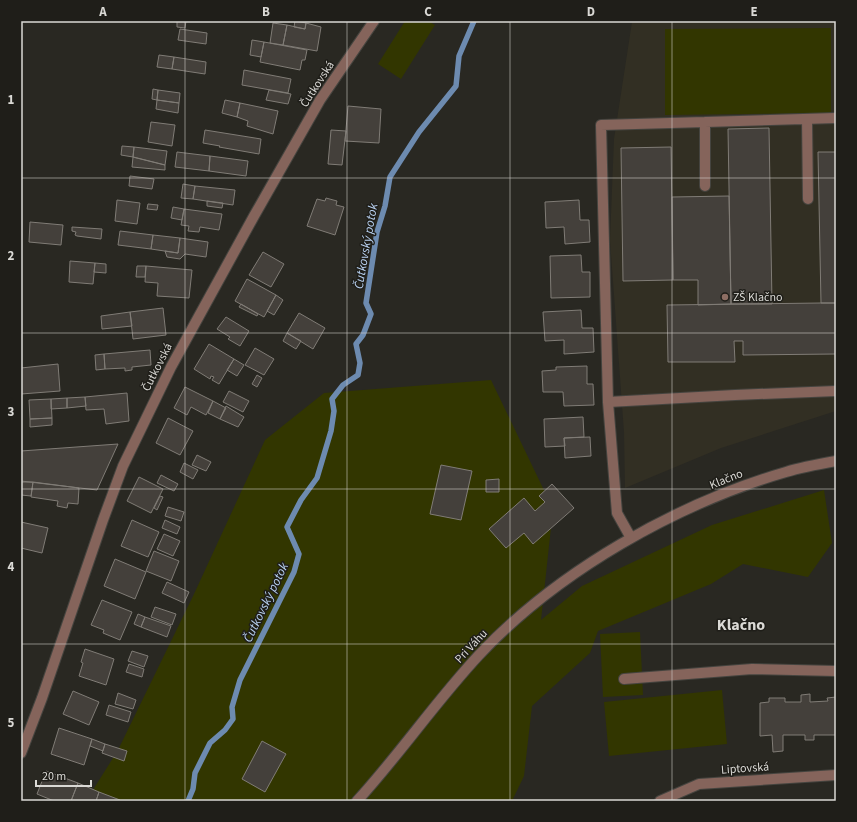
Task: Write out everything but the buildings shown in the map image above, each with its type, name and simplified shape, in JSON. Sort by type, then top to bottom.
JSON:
[{"type":"street","name":"Čutkovská","points":[[21,753],[42,698],[123,466],[171,367],[254,216],[320,100],[374,21]]},
{"type":"street","points":[[631,538],[617,513],[608,402],[600,125],[836,118]]},
{"type":"street","points":[[807,119],[808,199]]},
{"type":"street","points":[[705,122],[705,186]]},
{"type":"street","points":[[608,402],[735,394],[836,391]]},
{"type":"street","name":"Klačno","points":[[631,538],[661,522],[731,490],[787,472],[836,461]]},
{"type":"street","name":"Pri Váhu","points":[[357,801],[452,687],[497,637],[524,612],[565,581],[593,561],[631,538]]},
{"type":"street","points":[[624,679],[752,669],[836,671]]},
{"type":"street","name":"Liptovská","points":[[660,801],[698,784],[836,774]]},
{"type":"shaded area","name":"ZŠ Klačno","points":[[836,21],[836,411],[721,448],[625,488],[624,432],[610,240],[614,139],[632,22]]},
{"type":"green space","points":[[405,21],[428,21],[435,25],[401,79],[378,64]]},
{"type":"green space","points":[[831,28],[831,113],[665,115],[665,29]]},
{"type":"green space","points":[[491,380],[553,509],[541,620],[582,586],[712,525],[824,490],[832,543],[808,577],[743,564],[711,584],[598,631],[590,653],[532,706],[524,776],[512,801],[86,801],[118,750],[194,594],[265,440],[324,393]]},
{"type":"green space","points":[[640,632],[643,695],[603,697],[600,634]]},
{"type":"green space","points":[[722,690],[727,744],[609,756],[604,702]]},
{"type":"waterway","name":"Čutkovský potok","points":[[188,801],[193,789],[195,773],[210,743],[225,730],[233,719],[232,707],[240,680],[294,572],[299,554],[287,527],[301,500],[317,478],[331,431],[334,411],[332,399],[343,385],[358,375],[360,363],[356,344],[363,335],[371,314],[366,303],[377,232],[385,206],[390,177],[419,132],[456,86],[459,56],[474,21]]},
{"type":"place","name":"ZŠ Klačno","points":[[725,297]]},
{"type":"district","name":"Klačno","points":[[741,624]]}]
